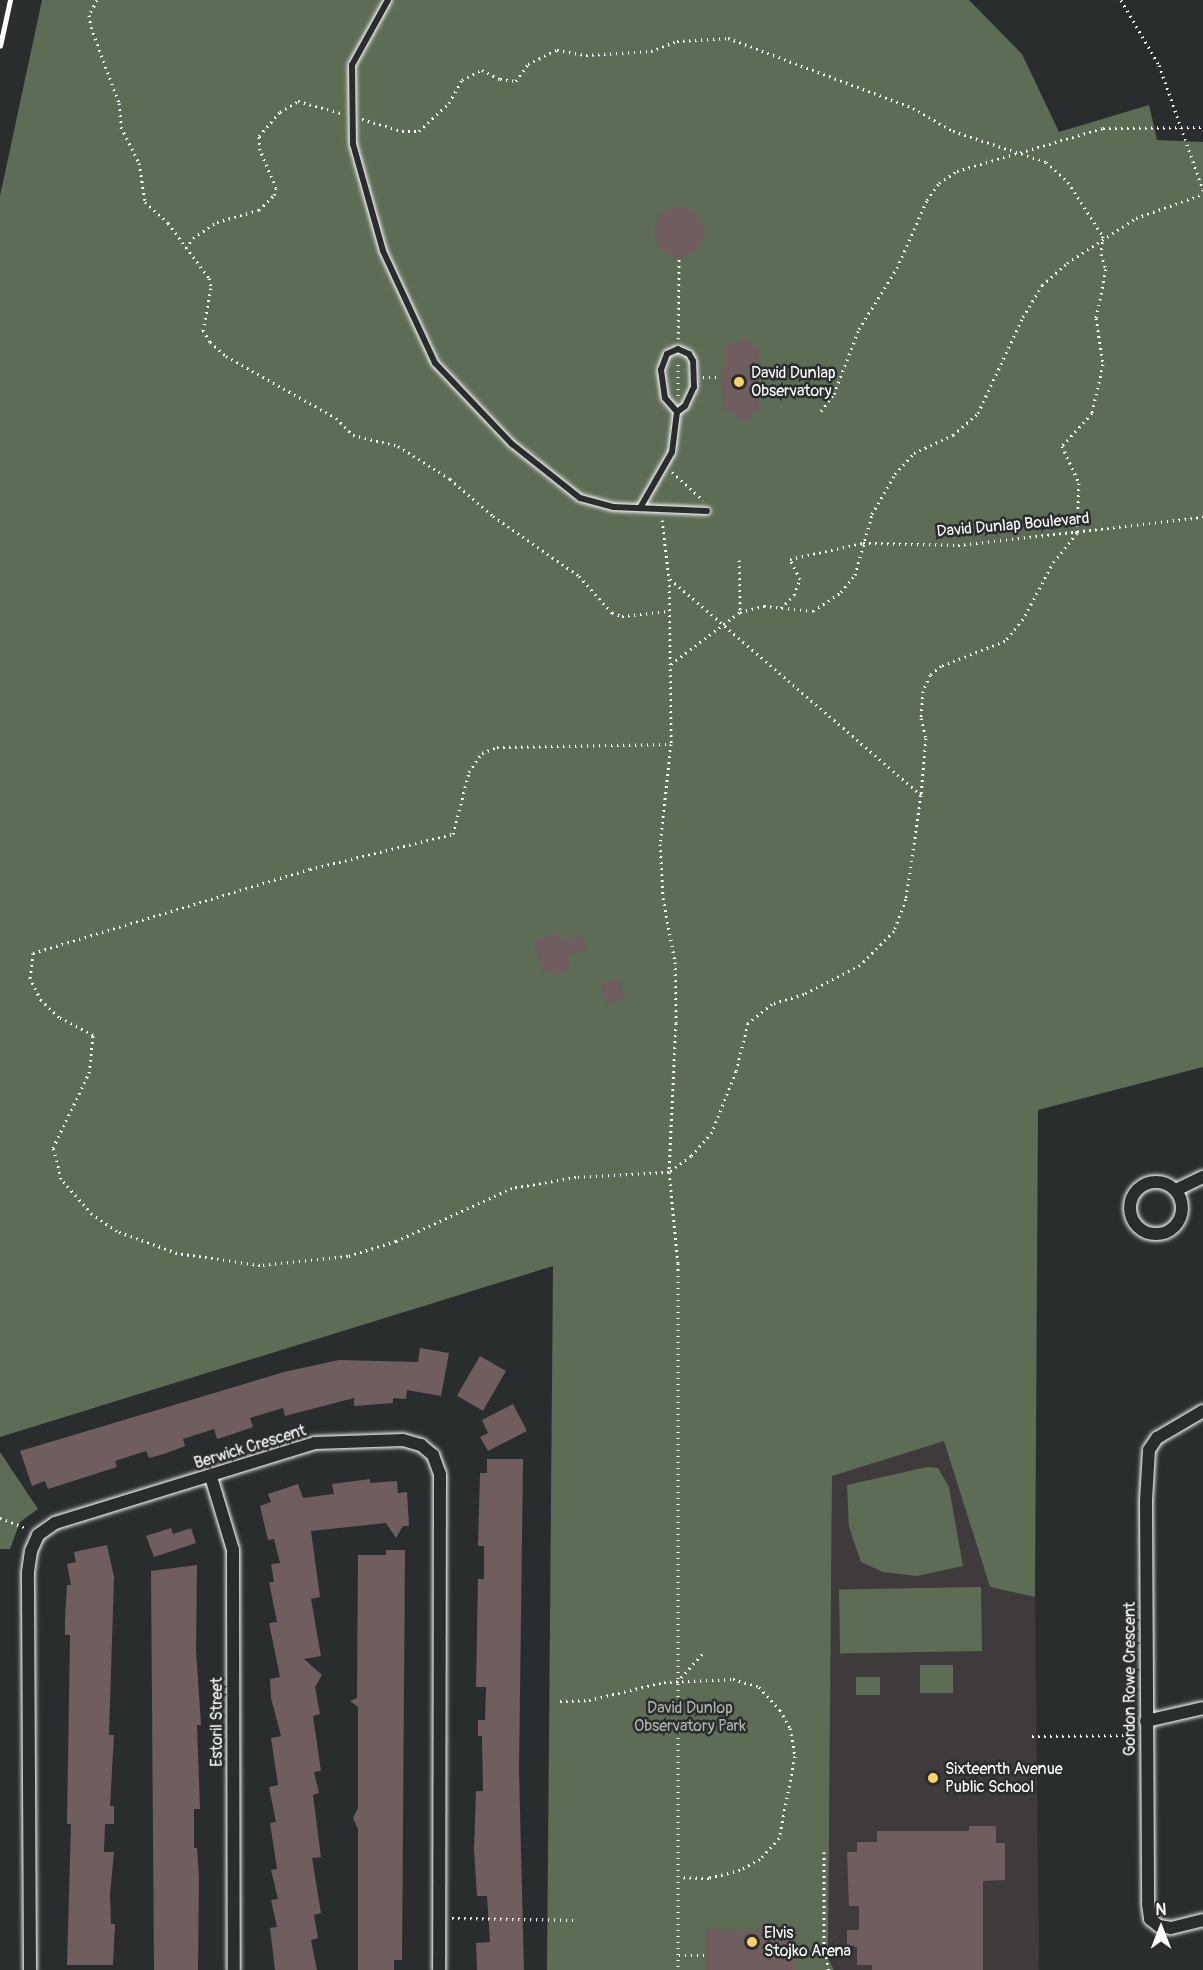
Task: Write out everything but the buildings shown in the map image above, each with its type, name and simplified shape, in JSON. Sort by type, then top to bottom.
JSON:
[{"type":"street","points":[[1176,1190],[1203,1177]]},
{"type":"street","points":[[1160,1181],[1176,1190],[1183,1204],[1174,1227],[1151,1233],[1137,1226],[1130,1209],[1135,1192],[1142,1185],[1160,1181]]},
{"type":"street","name":"Gordon Rowe Crescent","points":[[1203,1411],[1157,1438],[1149,1450],[1146,1721],[1150,1918],[1171,1929],[1203,1920]]},
{"type":"street","name":"Berwick Crescent","points":[[38,1535],[55,1523],[315,1443],[403,1440],[421,1445],[433,1455],[440,1474],[439,1970]]},
{"type":"street","name":"Estoril Street","points":[[211,1476],[233,1550],[234,1970]]},
{"type":"street","points":[[30,1970],[28,1572],[31,1551],[38,1535]]},
{"type":"street","points":[[1146,1721],[1203,1708]]},
{"type":"lane","points":[[388,0],[352,65],[353,144],[383,251],[435,363],[512,444],[580,498],[613,507],[707,511]]},
{"type":"lane","points":[[640,508],[674,442],[677,412],[690,397],[695,376],[688,354],[678,349],[667,354],[661,369],[664,398],[677,412]]},
{"type":"path","points":[[97,0],[89,15],[91,27],[119,103],[121,127],[140,163],[145,202],[168,223],[211,288],[203,330],[226,356],[287,388],[336,418],[353,435],[398,446],[450,479],[493,516],[579,576],[617,615],[670,611]]},
{"type":"path","points":[[671,664],[696,648],[722,624],[740,612],[764,606],[813,610],[841,592],[855,575],[872,514],[895,474],[914,453],[954,435],[978,413],[1023,317],[1042,285],[1103,236],[1177,200],[1203,192],[1179,129],[1159,65],[1121,0]]},
{"type":"path","points":[[186,248],[193,238],[217,222],[259,210],[274,195],[276,188],[260,150],[260,136],[280,112],[298,101],[402,131],[420,131],[449,103],[462,80],[482,70],[500,79],[516,81],[528,64],[557,51],[586,55],[651,51],[677,40],[728,38],[764,54],[830,75],[913,108],[952,130],[1046,162],[1068,182],[1103,236],[1106,283],[1096,318],[1103,364],[1092,413],[1062,446],[1079,483],[1077,533],[1054,561],[1023,619],[1005,641],[941,666],[930,675],[923,691],[921,718],[926,738],[921,795],[906,899],[894,931],[860,965],[804,994],[772,1004],[748,1023],[736,1071],[712,1132],[691,1156],[669,1172],[576,1177],[512,1188],[396,1241],[348,1256],[304,1264],[260,1265],[214,1260],[145,1243],[117,1231],[92,1214],[61,1179],[54,1160],[53,1148],[89,1074],[93,1035],[59,1017],[41,1000],[30,978],[33,953],[310,869],[453,834],[469,772],[482,753],[497,747],[671,744]]},
{"type":"path","points":[[821,411],[834,394],[859,329],[897,268],[927,200],[939,183],[957,171],[1103,128],[1203,127]]},
{"type":"path","points":[[678,396],[679,257]]},
{"type":"path","points":[[704,376],[720,376]]},
{"type":"path","points":[[664,465],[703,500]]},
{"type":"path","points":[[660,509],[669,579],[671,664],[671,744],[660,844],[663,898],[675,962],[676,1023],[669,1172],[678,1263],[677,1682],[680,1877],[678,1970]]},
{"type":"path","name":"David Dunlap Boulevard","points":[[781,608],[794,595],[801,579],[789,559],[863,543],[958,545],[1203,517]]},
{"type":"path","points":[[739,560],[740,612]]},
{"type":"path","points":[[669,579],[921,795]]},
{"type":"path","points":[[0,1518],[38,1535]]},
{"type":"path","points":[[677,1682],[703,1653]]},
{"type":"path","points":[[560,1701],[589,1700],[677,1682],[733,1679],[759,1687],[785,1719],[795,1756],[778,1838],[760,1859],[725,1875],[680,1877]]},
{"type":"path","points":[[1032,1736],[1147,1735]]},
{"type":"path","points":[[824,1852],[824,1946],[829,1970]]},
{"type":"path","points":[[439,1918],[577,1920]]},
{"type":"path","points":[[679,1955],[706,1955]]},
{"type":"shaded area","name":"Sixteenth Avenue Public School","points":[[944,1440],[990,1587],[1035,1597],[1039,1970],[834,1970],[828,1960],[832,1475]]},
{"type":"green space","name":"David Dunlop Observatory Park","points":[[42,0],[969,0],[1022,54],[1059,132],[1149,105],[1157,140],[1203,142],[1203,1067],[1038,1110],[1035,1597],[990,1587],[944,1441],[832,1476],[828,1959],[834,1970],[547,1970],[553,1266],[0,1437],[0,196]]},
{"type":"green space","points":[[0,1452],[38,1509],[20,1522],[10,1549],[0,1549]]},
{"type":"green space","points":[[927,1467],[938,1468],[949,1487],[963,1566],[917,1576],[883,1572],[861,1562],[849,1527],[847,1485]]},
{"type":"green space","points":[[981,1587],[982,1651],[840,1653],[839,1589]]},
{"type":"green space","points":[[920,1665],[953,1665],[953,1693],[920,1693]]},
{"type":"green space","points":[[856,1677],[880,1677],[880,1695],[856,1695]]},
{"type":"railway","points":[[0,46],[10,0]]},
{"type":"place","name":"David Dunlap Observatory","points":[[739,382]]},
{"type":"place","name":"Sixteenth Avenue Public School","points":[[933,1778]]},
{"type":"place","name":"Elvis Stojko Arena","points":[[752,1942]]}]
